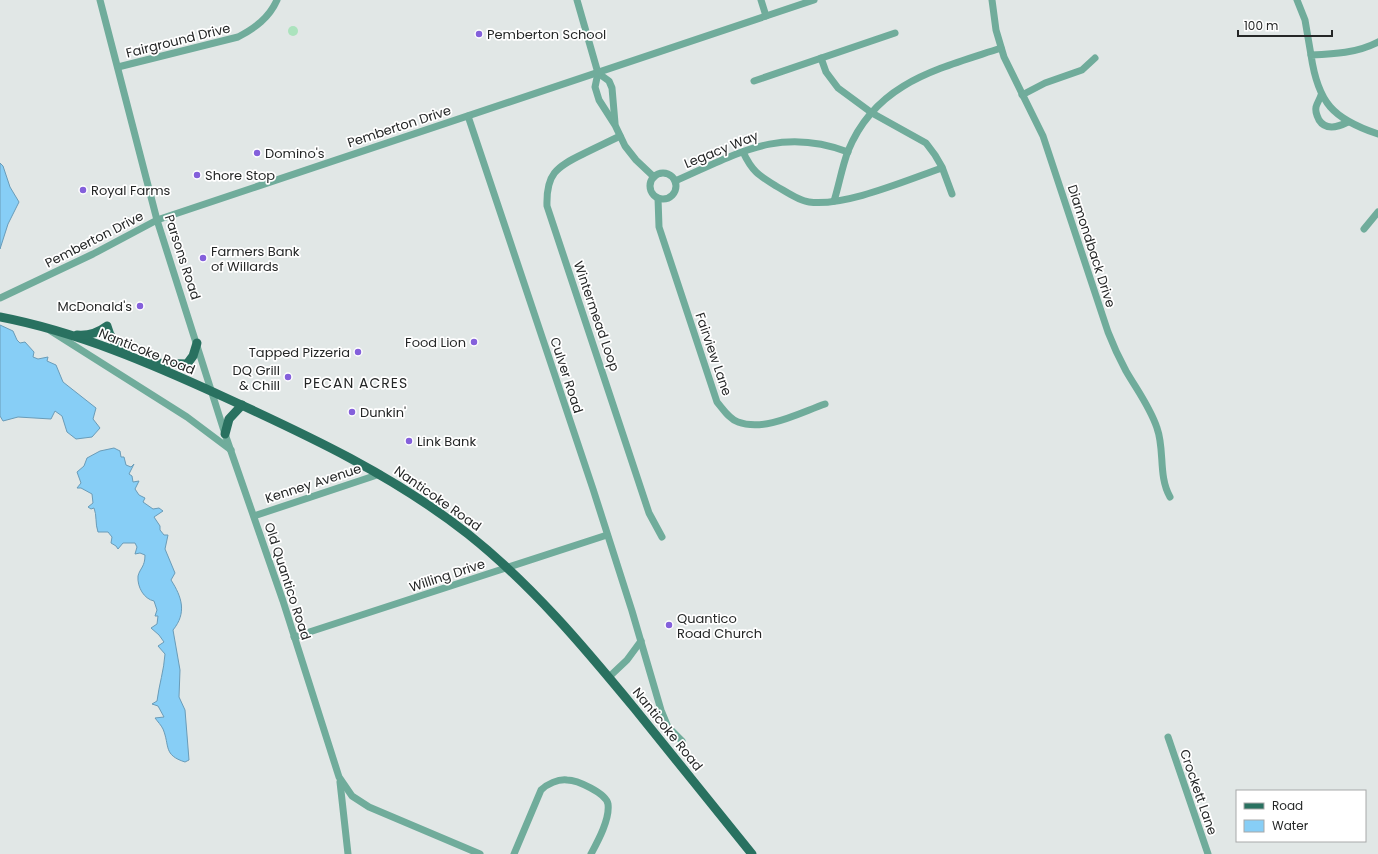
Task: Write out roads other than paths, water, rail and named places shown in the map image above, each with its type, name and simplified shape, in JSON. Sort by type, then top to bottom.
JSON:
[{"type":"main road","name":"Nanticoke Road","points":[[0,317],[71,335],[130,356],[212,391],[335,449],[419,498],[455,524],[506,568],[564,624],[609,677],[752,854]]},
{"type":"main road","points":[[71,335],[82,336],[101,330],[107,326],[109,336],[130,356]]},
{"type":"main road","points":[[147,364],[187,364],[193,356],[197,342]]},
{"type":"main road","points":[[225,434],[229,419],[242,405]]},
{"type":"street","name":"Parsons Road","points":[[100,0],[158,220],[231,450]]},
{"type":"street","name":"Fairground Drive","points":[[118,67],[238,37],[252,30],[266,18],[277,0]]},
{"type":"street","points":[[577,0],[598,73],[595,87],[598,96],[633,157],[654,177]]},
{"type":"street","points":[[761,0],[766,16]]},
{"type":"street","name":"Pemberton Drive","points":[[0,298],[93,254],[158,220],[814,0]]},
{"type":"street","name":"Diamondback Drive","points":[[992,0],[996,30],[1001,48],[1012,75],[1043,136],[1112,343],[1123,366],[1146,404],[1157,428],[1161,446],[1164,483],[1170,497]]},
{"type":"street","points":[[1296,0],[1305,20],[1314,74],[1321,95],[1341,117],[1348,122],[1378,134]]},
{"type":"street","points":[[754,81],[895,33]]},
{"type":"street","points":[[1311,55],[1340,53],[1366,48],[1378,42]]},
{"type":"street","points":[[834,201],[848,152],[860,129],[872,113],[889,96],[911,80],[1001,48]]},
{"type":"street","points":[[821,58],[826,72],[838,88],[872,113],[926,143],[942,168],[952,194]]},
{"type":"street","points":[[1022,95],[1045,83],[1082,70],[1095,58]]},
{"type":"street","points":[[598,73],[609,81],[612,88],[615,125]]},
{"type":"street","points":[[1321,95],[1316,108],[1317,116],[1321,123],[1330,127],[1348,122]]},
{"type":"street","name":"Culver Road","points":[[468,116],[607,535],[668,728],[682,741]]},
{"type":"street","name":"Wintermead Loop","points":[[620,136],[561,165],[551,177],[547,191],[548,206],[649,513],[662,537]]},
{"type":"street","name":"Legacy Way","points":[[675,181],[764,144],[794,140],[815,142],[848,152]]},
{"type":"street","points":[[743,152],[749,165],[756,174],[808,202],[834,201],[889,187],[942,168]]},
{"type":"street","points":[[665,174],[675,181],[675,191],[667,199],[658,198],[653,195],[650,188],[654,177],[665,174]]},
{"type":"street","name":"Fairview Lane","points":[[658,198],[659,227],[718,402],[725,413],[736,421],[756,426],[779,420],[825,404]]},
{"type":"street","points":[[1364,229],[1378,212]]},
{"type":"street","points":[[44,327],[187,417],[231,450]]},
{"type":"street","name":"Old Quantico Road","points":[[231,450],[339,777],[345,788],[352,796],[369,807],[480,854]]},
{"type":"street","name":"Kenney Avenue","points":[[254,516],[380,474]]},
{"type":"street","name":"Willing Drive","points":[[294,638],[607,535]]},
{"type":"street","points":[[609,677],[628,660],[641,641]]},
{"type":"street","name":"Crockett Lane","points":[[1168,737],[1208,854]]},
{"type":"street","points":[[339,777],[348,854]]},
{"type":"street","points":[[514,854],[541,790],[550,784],[566,780],[599,793],[604,796],[608,804],[604,823],[591,854]]},
{"type":"water","points":[[0,163],[3,166],[10,187],[19,202],[8,224],[0,249]]},
{"type":"water","points":[[0,325],[13,331],[20,343],[25,342],[34,352],[33,357],[38,359],[48,357],[47,361],[56,365],[63,382],[96,408],[93,419],[100,428],[92,437],[76,439],[67,432],[62,416],[55,411],[51,419],[18,417],[3,421],[0,416]]},
{"type":"water","points":[[114,448],[120,451],[121,457],[124,457],[126,465],[131,467],[134,464],[129,474],[132,476],[133,482],[139,481],[135,489],[139,495],[145,498],[143,502],[153,509],[159,508],[163,511],[154,517],[160,526],[160,530],[164,535],[168,535],[165,549],[175,573],[171,580],[178,593],[181,605],[180,617],[173,630],[180,670],[179,697],[185,710],[189,760],[185,762],[170,753],[163,729],[155,718],[164,717],[158,706],[152,704],[157,701],[165,654],[158,646],[164,642],[151,628],[157,624],[158,616],[155,616],[157,610],[154,601],[150,600],[144,595],[138,580],[145,555],[140,553],[135,554],[137,547],[135,543],[123,543],[118,549],[111,543],[112,537],[108,532],[98,532],[94,508],[91,509],[88,507],[93,503],[92,494],[81,488],[77,488],[81,483],[77,472],[84,466],[87,458],[100,451]]},
{"type":"place","name":"Pemberton School","points":[[479,34]]},
{"type":"place","name":"Domino's","points":[[257,153]]},
{"type":"place","name":"Shore Stop","points":[[197,175]]},
{"type":"place","name":"Royal Farms","points":[[83,190]]},
{"type":"place","name":"Farmers Bank of Willards","points":[[203,258]]},
{"type":"place","name":"McDonald's","points":[[140,306]]},
{"type":"place","name":"Food Lion","points":[[474,342]]},
{"type":"place","name":"Tapped Pizzeria","points":[[358,352]]},
{"type":"place","name":"DQ Grill & Chill","points":[[288,377]]},
{"type":"place","name":"Dunkin'","points":[[352,412]]},
{"type":"place","name":"Link Bank","points":[[409,441]]},
{"type":"place","name":"Quantico Road Church","points":[[669,625]]},
{"type":"district","name":"PECAN ACRES","points":[[356,383]]}]
